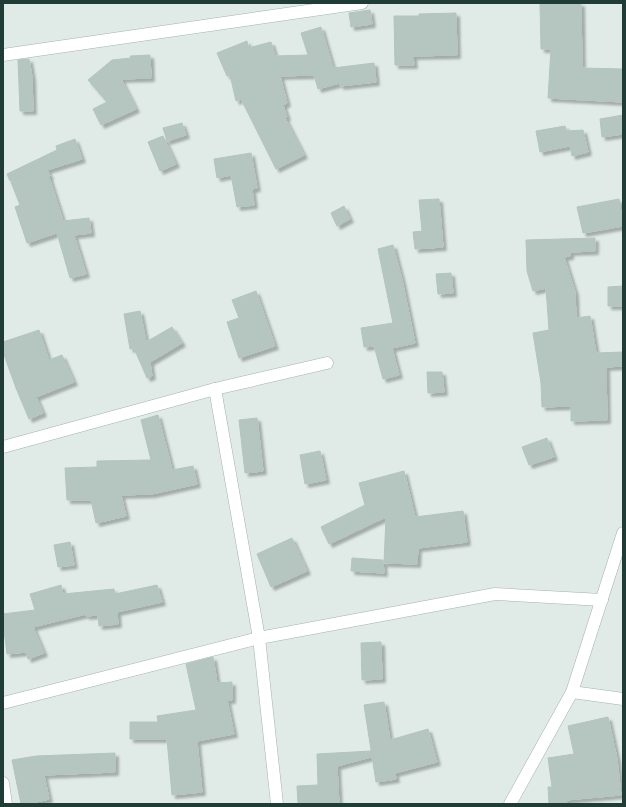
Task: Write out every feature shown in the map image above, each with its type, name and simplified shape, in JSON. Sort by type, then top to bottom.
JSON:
[{"type":"street","points":[[3,55],[362,3]]},
{"type":"street","points":[[3,447],[215,389],[327,362]]},
{"type":"street","points":[[215,389],[258,638],[277,804]]},
{"type":"street","points":[[510,804],[572,692],[623,533]]},
{"type":"street","points":[[3,703],[258,638],[495,594],[602,600]]},
{"type":"street","points":[[572,692],[623,698]]},
{"type":"street","points":[[3,783],[6,804]]},
{"type":"building","points":[[581,3],[582,68],[623,69],[623,102],[548,98],[551,49],[541,49],[540,4]]},
{"type":"building","points":[[370,10],[372,24],[351,27],[349,13]]},
{"type":"building","points":[[456,13],[457,55],[413,56],[414,65],[395,65],[394,16],[419,16],[419,14]]},
{"type":"building","points":[[321,27],[333,68],[374,63],[376,82],[340,86],[340,83],[318,89],[314,75],[280,76],[287,103],[283,105],[287,117],[285,118],[304,155],[276,169],[241,99],[236,101],[230,75],[227,76],[217,53],[247,41],[248,48],[271,42],[275,56],[308,55],[301,33]]},
{"type":"building","points":[[150,55],[151,78],[121,79],[136,109],[101,125],[93,109],[107,102],[88,80],[112,60],[131,58],[130,56]]},
{"type":"building","points":[[29,59],[32,77],[33,111],[20,111],[18,60]]},
{"type":"building","points":[[623,115],[623,134],[602,137],[600,119]]},
{"type":"building","points":[[182,123],[186,135],[167,141],[163,128]]},
{"type":"building","points":[[565,126],[566,131],[583,130],[588,152],[572,156],[570,146],[540,152],[536,131]]},
{"type":"building","points":[[163,136],[176,164],[160,171],[148,142]]},
{"type":"building","points":[[75,139],[82,159],[47,170],[63,221],[89,218],[91,233],[74,235],[86,274],[70,278],[57,233],[27,243],[15,207],[20,205],[11,182],[26,176],[10,181],[7,174],[57,150],[56,146]]},
{"type":"building","points":[[251,153],[257,188],[252,189],[254,205],[237,207],[231,175],[217,178],[214,159]]},
{"type":"building","points":[[439,199],[443,247],[415,249],[413,232],[422,231],[419,200]]},
{"type":"building","points":[[619,199],[623,226],[583,233],[577,207]]},
{"type":"building","points":[[344,206],[350,219],[337,226],[331,213]]},
{"type":"building","points":[[595,238],[595,251],[570,252],[570,256],[564,257],[575,292],[576,318],[590,316],[596,353],[623,352],[623,366],[606,367],[607,420],[571,421],[571,406],[542,407],[541,383],[533,333],[549,330],[546,288],[533,291],[527,271],[526,240]]},
{"type":"building","points":[[393,245],[415,343],[392,348],[399,375],[383,379],[374,346],[364,347],[361,328],[393,323],[378,249]]},
{"type":"building","points":[[451,273],[453,293],[438,294],[436,274]]},
{"type":"building","points":[[623,286],[623,306],[608,306],[608,287]]},
{"type":"building","points":[[256,291],[275,346],[239,358],[227,322],[239,318],[232,300]]},
{"type":"building","points":[[140,311],[146,342],[172,327],[182,343],[150,362],[152,376],[147,378],[134,348],[130,349],[124,314]]},
{"type":"building","points":[[39,330],[49,360],[62,355],[74,382],[36,397],[43,413],[29,419],[3,352],[3,342]]},
{"type":"building","points":[[427,372],[442,372],[444,392],[428,393]]},
{"type":"building","points":[[158,415],[172,470],[193,466],[197,484],[152,494],[121,495],[126,516],[96,523],[91,500],[67,500],[65,468],[97,467],[97,461],[151,460],[141,420]]},
{"type":"building","points":[[257,418],[263,471],[245,473],[239,420]]},
{"type":"building","points":[[547,438],[554,457],[529,465],[522,447]]},
{"type":"building","points":[[320,451],[326,480],[305,484],[300,455]]},
{"type":"building","points":[[404,471],[415,517],[463,511],[467,542],[418,548],[417,564],[384,563],[386,517],[329,544],[321,527],[365,505],[359,483]]},
{"type":"building","points":[[292,538],[307,571],[271,587],[257,554]]},
{"type":"building","points":[[70,542],[74,565],[58,567],[54,545]]},
{"type":"building","points":[[352,558],[383,560],[384,573],[351,571]]},
{"type":"building","points":[[61,585],[63,594],[114,589],[115,594],[157,585],[162,602],[117,612],[118,624],[99,626],[98,615],[86,616],[86,614],[33,627],[44,653],[28,659],[26,652],[7,654],[3,630],[3,614],[35,610],[30,594]]},
{"type":"building","points":[[381,642],[382,679],[362,680],[361,643]]},
{"type":"building","points":[[213,657],[217,683],[232,682],[232,700],[227,700],[234,734],[197,741],[202,792],[172,795],[167,739],[130,739],[130,722],[158,722],[157,716],[196,710],[186,664]]},
{"type":"building","points":[[384,702],[390,740],[428,729],[437,762],[395,773],[396,779],[376,782],[364,705]]},
{"type":"building","points":[[608,717],[617,759],[621,795],[566,800],[567,804],[549,804],[548,787],[552,787],[548,758],[574,754],[568,726]]},
{"type":"building","points":[[371,751],[371,757],[337,766],[339,804],[298,804],[297,786],[318,785],[317,754]]},
{"type":"building","points":[[115,753],[115,772],[44,775],[49,799],[28,804],[21,804],[12,760],[36,756]]}]
